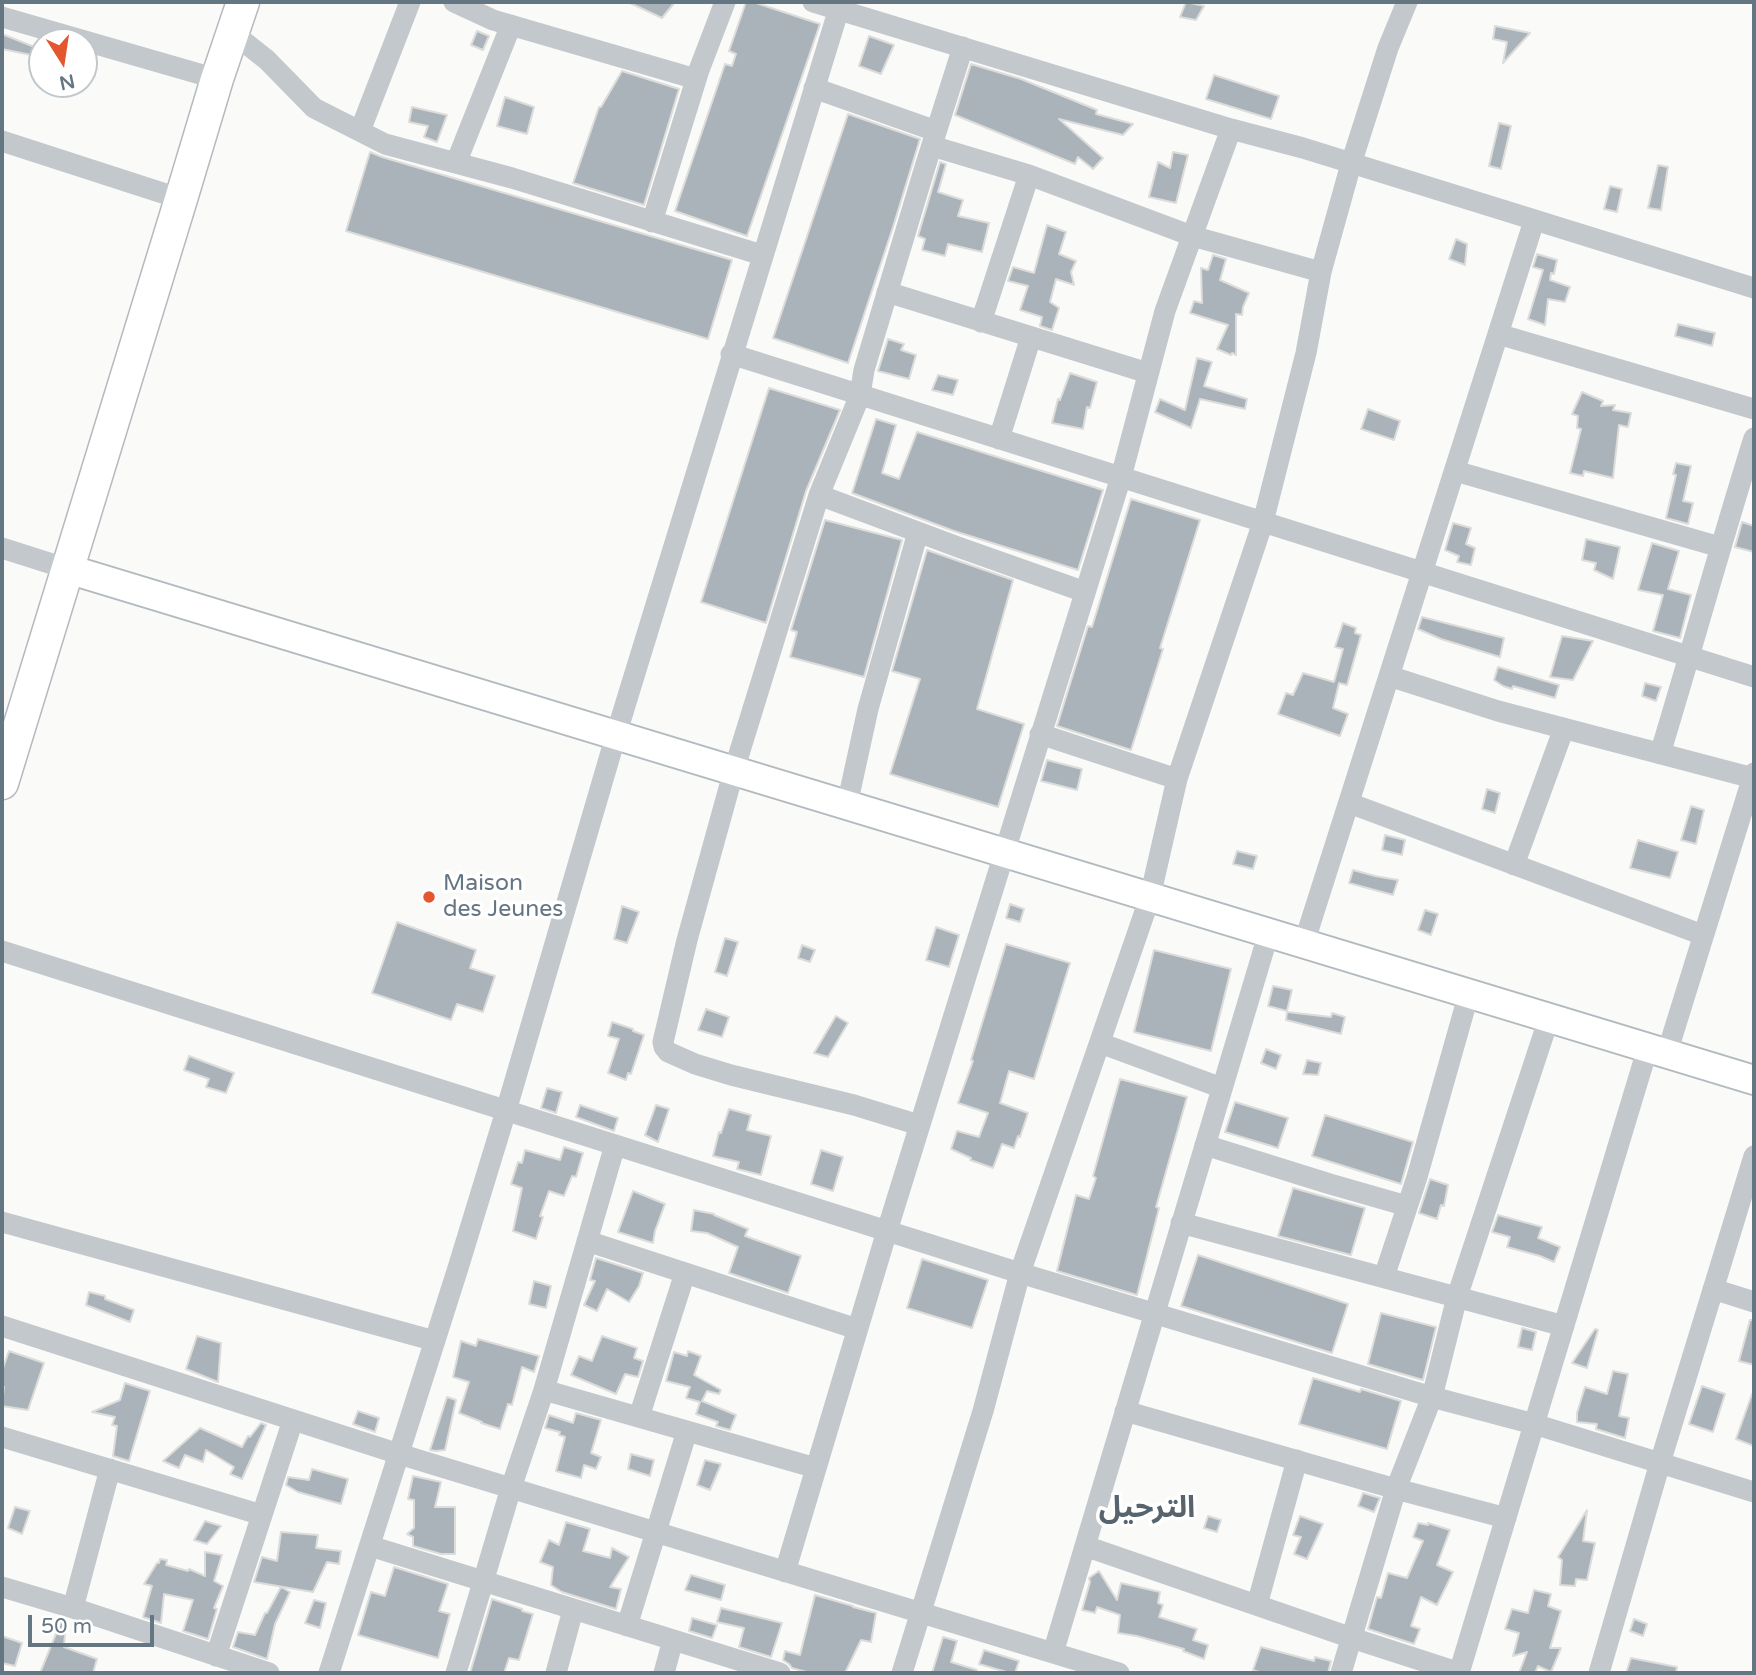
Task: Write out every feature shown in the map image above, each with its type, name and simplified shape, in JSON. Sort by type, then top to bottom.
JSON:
[{"type":"main road","points":[[2,783],[217,79],[243,2]]},
{"type":"street","points":[[360,131],[410,2]]},
{"type":"street","points":[[454,2],[493,20],[696,79]]},
{"type":"street","points":[[652,222],[696,79],[725,2]]},
{"type":"street","points":[[813,2],[839,5],[963,47],[1231,129],[1303,148],[1754,288]]},
{"type":"street","points":[[902,1673],[983,1411],[1020,1273],[1150,897],[1177,779],[1263,522],[1306,353],[1321,272],[1351,164],[1388,48],[1407,2]]},
{"type":"street","points":[[329,1673],[506,1111],[616,735],[839,5]]},
{"type":"street","points":[[2,17],[217,79]]},
{"type":"street","points":[[456,163],[511,25]]},
{"type":"street","points":[[233,33],[267,60],[314,108],[385,144],[512,178],[762,255]]},
{"type":"street","points":[[919,1125],[854,1105],[695,1064],[668,1052],[663,1042],[687,940],[734,771],[819,495],[860,395],[864,370],[887,292],[963,47]]},
{"type":"street","points":[[814,88],[934,139],[1192,236],[1321,272]]},
{"type":"street","points":[[785,1572],[919,1125],[1121,477],[1165,310],[1231,129]]},
{"type":"street","points":[[2,141],[181,199]]},
{"type":"street","points":[[981,322],[1029,175]]},
{"type":"street","points":[[1304,943],[1534,221]]},
{"type":"street","points":[[887,292],[1148,373]]},
{"type":"street","points":[[1498,334],[1754,409]]},
{"type":"street","points":[[999,439],[1031,337]]},
{"type":"street","points":[[731,354],[1754,677]]},
{"type":"street","points":[[1660,754],[1754,438]]},
{"type":"street","points":[[1455,471],[1720,547]]},
{"type":"street","points":[[819,495],[1085,592]]},
{"type":"street","points":[[847,805],[868,709],[918,532]]},
{"type":"street","points":[[2,548],[1754,1080]]},
{"type":"street","points":[[1085,1546],[1459,1673],[1564,1325],[1657,1050],[1703,935],[1753,776],[1499,711],[1389,676]]},
{"type":"street","points":[[1514,864],[1564,728]]},
{"type":"street","points":[[1040,734],[1177,779]]},
{"type":"street","points":[[1349,803],[1703,935]]},
{"type":"street","points":[[1053,1653],[1269,932]]},
{"type":"street","points":[[2,951],[1020,1273],[1534,1424],[1754,1492]]},
{"type":"street","points":[[1384,1277],[1469,993]]},
{"type":"street","points":[[1341,1673],[1396,1489],[1432,1396],[1457,1297],[1549,1018]]},
{"type":"street","points":[[1100,1043],[1222,1088]]},
{"type":"street","points":[[456,1673],[482,1581],[544,1390],[615,1145]]},
{"type":"street","points":[[1205,1145],[1407,1206]]},
{"type":"street","points":[[1598,1673],[1754,1156]]},
{"type":"street","points":[[2,1222],[435,1341]]},
{"type":"street","points":[[1181,1223],[1564,1325]]},
{"type":"street","points":[[587,1241],[857,1329]]},
{"type":"street","points":[[639,1417],[685,1273]]},
{"type":"street","points":[[1713,1289],[1754,1302]]},
{"type":"street","points":[[2,1326],[399,1454],[1119,1673]]},
{"type":"street","points":[[544,1390],[816,1468]]},
{"type":"street","points":[[1125,1411],[1506,1518]]},
{"type":"street","points":[[216,1656],[293,1420]]},
{"type":"street","points":[[627,1626],[687,1431]]},
{"type":"street","points":[[2,1437],[262,1515]]},
{"type":"street","points":[[1257,1605],[1297,1460]]},
{"type":"street","points":[[73,1608],[110,1469]]},
{"type":"street","points":[[370,1546],[777,1673]]},
{"type":"street","points":[[2,1587],[269,1673]]},
{"type":"street","points":[[556,1673],[573,1610]]},
{"type":"street","points":[[664,1673],[673,1640]]},
{"type":"building","points":[[628,2],[675,2],[662,18]]},
{"type":"building","points":[[746,2],[820,24],[747,236],[675,211],[725,64],[732,66],[736,54],[729,51]]},
{"type":"building","points":[[1186,2],[1204,6],[1196,20],[1180,17]]},
{"type":"building","points":[[1495,26],[1530,33],[1503,63],[1507,42],[1493,39]]},
{"type":"building","points":[[477,31],[489,36],[483,50],[471,45]]},
{"type":"building","points":[[2,34],[28,44],[28,54],[2,49]]},
{"type":"building","points":[[869,36],[894,45],[881,74],[859,66]]},
{"type":"building","points":[[971,64],[1021,79],[1097,110],[1096,114],[1133,124],[1123,135],[1059,119],[1103,158],[1093,169],[1078,157],[1075,164],[955,115]]},
{"type":"building","points":[[622,71],[679,89],[644,205],[573,183],[599,107]]},
{"type":"building","points":[[1214,75],[1279,96],[1271,119],[1206,99]]},
{"type":"building","points":[[505,97],[534,107],[527,134],[497,126]]},
{"type":"building","points":[[412,107],[447,115],[437,142],[424,137],[428,126],[409,122]]},
{"type":"building","points":[[848,114],[920,139],[848,363],[773,338]]},
{"type":"building","points":[[1499,123],[1511,126],[1501,169],[1489,166]]},
{"type":"building","points":[[370,152],[732,260],[708,339],[346,231]]},
{"type":"building","points":[[1173,152],[1188,155],[1176,203],[1149,197],[1158,162],[1170,168]]},
{"type":"building","points":[[940,162],[946,164],[938,192],[963,200],[958,216],[989,223],[982,252],[948,244],[945,256],[922,250],[925,239],[918,236]]},
{"type":"building","points":[[1658,165],[1668,167],[1661,210],[1648,208]]},
{"type":"building","points":[[1610,186],[1622,189],[1617,212],[1604,209]]},
{"type":"building","points":[[1047,225],[1066,232],[1059,254],[1076,261],[1071,272],[1074,285],[1056,279],[1050,302],[1059,308],[1052,330],[1040,326],[1042,317],[1020,310],[1028,286],[1008,281],[1013,267],[1034,273]]},
{"type":"building","points":[[1456,239],[1467,244],[1465,265],[1449,259]]},
{"type":"building","points":[[1537,254],[1557,260],[1550,280],[1570,287],[1565,302],[1548,299],[1545,325],[1528,319],[1543,270],[1533,267]]},
{"type":"building","points":[[1213,255],[1226,259],[1220,280],[1249,293],[1242,315],[1236,314],[1236,355],[1217,349],[1228,325],[1190,313],[1194,301],[1202,303],[1201,268],[1208,270]]},
{"type":"building","points":[[1678,324],[1715,333],[1712,346],[1675,336]]},
{"type":"building","points":[[888,339],[904,344],[901,350],[916,355],[909,379],[878,371]]},
{"type":"building","points":[[1197,358],[1212,362],[1204,386],[1247,399],[1245,409],[1200,399],[1191,428],[1155,412],[1160,399],[1185,410]]},
{"type":"building","points":[[1070,373],[1097,382],[1090,408],[1087,407],[1083,429],[1052,423],[1058,399],[1060,400]]},
{"type":"building","points":[[938,375],[958,380],[953,395],[932,390]]},
{"type":"building","points":[[769,388],[840,410],[806,491],[766,623],[701,602]]},
{"type":"building","points":[[1582,392],[1603,401],[1601,406],[1615,405],[1613,410],[1631,413],[1628,427],[1619,425],[1613,478],[1584,471],[1583,476],[1570,473],[1581,429],[1577,428],[1578,416],[1572,414]]},
{"type":"building","points":[[1368,409],[1400,421],[1394,440],[1361,429]]},
{"type":"building","points":[[876,419],[896,425],[882,473],[899,479],[917,432],[1103,490],[1078,570],[954,531],[852,493]]},
{"type":"building","points":[[1676,463],[1691,466],[1683,501],[1693,503],[1688,524],[1666,518],[1676,475],[1673,474]]},
{"type":"building","points":[[1131,499],[1200,520],[1131,750],[1057,726],[1088,626],[1092,627]]},
{"type":"building","points":[[825,520],[902,540],[864,677],[790,657],[797,632],[791,630]]},
{"type":"building","points":[[1742,522],[1754,526],[1754,552],[1735,547]]},
{"type":"building","points":[[1453,523],[1471,528],[1466,544],[1475,548],[1471,565],[1457,562],[1459,556],[1445,550]]},
{"type":"building","points":[[1586,539],[1620,547],[1613,579],[1594,570],[1596,563],[1582,560]]},
{"type":"building","points":[[1652,543],[1679,551],[1668,589],[1691,595],[1680,638],[1653,631],[1663,595],[1638,590]]},
{"type":"building","points":[[927,550],[1013,580],[977,709],[1024,724],[998,807],[890,774],[920,679],[892,671]]},
{"type":"building","points":[[1422,617],[1504,638],[1500,657],[1418,629]]},
{"type":"building","points":[[1343,623],[1356,628],[1355,633],[1361,635],[1347,685],[1339,683],[1333,708],[1348,714],[1340,736],[1278,714],[1286,693],[1293,695],[1303,673],[1334,682],[1343,649],[1335,647]]},
{"type":"building","points":[[1562,636],[1593,641],[1573,680],[1550,677]]},
{"type":"building","points":[[1498,667],[1559,685],[1555,698],[1513,686],[1512,689],[1503,686],[1494,680]]},
{"type":"building","points":[[1645,683],[1661,687],[1656,701],[1642,696]]},
{"type":"building","points":[[1047,760],[1082,769],[1077,790],[1041,781]]},
{"type":"building","points":[[1487,789],[1500,793],[1495,813],[1482,809]]},
{"type":"building","points":[[1691,806],[1704,810],[1696,844],[1681,840]]},
{"type":"building","points":[[1385,835],[1405,840],[1402,855],[1382,850]]},
{"type":"building","points":[[1638,840],[1678,852],[1670,878],[1630,868]]},
{"type":"building","points":[[1237,851],[1257,856],[1253,869],[1233,864]]},
{"type":"building","points":[[1353,870],[1398,880],[1393,895],[1349,883]]},
{"type":"building","points":[[1010,904],[1024,909],[1020,922],[1006,918]]},
{"type":"building","points":[[622,906],[639,912],[627,943],[614,939]]},
{"type":"building","points":[[1425,910],[1438,914],[1431,935],[1418,930]]},
{"type":"building","points":[[397,922],[476,950],[470,968],[495,976],[483,1012],[457,1004],[451,1020],[372,993]]},
{"type":"building","points":[[936,927],[959,935],[949,967],[926,960]]},
{"type":"building","points":[[725,938],[738,942],[727,976],[715,972]]},
{"type":"building","points":[[1006,944],[1070,963],[1034,1079],[1009,1071],[1000,1103],[1028,1113],[1014,1148],[1002,1144],[993,1168],[970,1160],[971,1158],[951,1149],[957,1131],[979,1137],[988,1113],[958,1103],[973,1061],[971,1060]]},
{"type":"building","points":[[802,945],[815,950],[810,962],[798,958]]},
{"type":"building","points":[[1154,950],[1231,969],[1211,1051],[1134,1032]]},
{"type":"building","points":[[1273,986],[1292,990],[1287,1011],[1268,1006]]},
{"type":"building","points":[[706,1009],[729,1017],[722,1037],[698,1030]]},
{"type":"building","points":[[1287,1012],[1331,1017],[1332,1013],[1345,1017],[1341,1034],[1286,1020]]},
{"type":"building","points":[[836,1016],[848,1023],[828,1057],[814,1053]]},
{"type":"building","points":[[612,1022],[644,1035],[631,1074],[628,1073],[626,1080],[608,1073],[619,1039],[608,1036]]},
{"type":"building","points":[[1266,1049],[1281,1055],[1276,1069],[1261,1063]]},
{"type":"building","points":[[189,1056],[234,1073],[226,1093],[206,1087],[209,1079],[184,1070]]},
{"type":"building","points":[[1307,1060],[1321,1063],[1318,1075],[1303,1074]]},
{"type":"building","points":[[1120,1079],[1187,1097],[1156,1207],[1159,1208],[1137,1295],[1057,1271],[1076,1195],[1089,1199],[1096,1178],[1093,1176]]},
{"type":"building","points":[[547,1088],[562,1092],[556,1113],[541,1108]]},
{"type":"building","points":[[1235,1102],[1288,1118],[1278,1148],[1225,1132]]},
{"type":"building","points":[[580,1105],[618,1118],[614,1131],[576,1117]]},
{"type":"building","points":[[656,1105],[669,1109],[658,1142],[645,1135]]},
{"type":"building","points":[[729,1109],[751,1115],[747,1130],[771,1136],[761,1175],[737,1169],[739,1162],[713,1156]]},
{"type":"building","points":[[1325,1115],[1413,1142],[1401,1184],[1312,1156]]},
{"type":"building","points":[[564,1147],[583,1153],[576,1177],[572,1176],[564,1196],[549,1191],[540,1216],[543,1217],[536,1239],[513,1231],[522,1188],[511,1184],[518,1162],[522,1163],[525,1150],[560,1160]]},
{"type":"building","points":[[821,1150],[843,1157],[833,1191],[811,1184]]},
{"type":"building","points":[[1430,1179],[1448,1185],[1444,1206],[1441,1205],[1437,1219],[1419,1213]]},
{"type":"building","points":[[1293,1188],[1365,1208],[1351,1255],[1278,1236]]},
{"type":"building","points":[[633,1191],[665,1204],[653,1243],[618,1232]]},
{"type":"building","points":[[694,1210],[714,1214],[748,1229],[745,1236],[801,1256],[788,1293],[729,1273],[738,1247],[707,1233],[691,1231]]},
{"type":"building","points":[[1498,1215],[1542,1227],[1538,1238],[1560,1247],[1554,1262],[1507,1247],[1510,1237],[1492,1232]]},
{"type":"building","points":[[1198,1255],[1348,1304],[1332,1353],[1181,1306]]},
{"type":"building","points":[[596,1258],[643,1273],[629,1302],[607,1289],[597,1311],[584,1305],[595,1281],[590,1280]]},
{"type":"building","points":[[922,1259],[988,1280],[972,1328],[907,1308]]},
{"type":"building","points":[[534,1281],[551,1286],[546,1308],[529,1304]]},
{"type":"building","points":[[89,1292],[105,1296],[105,1299],[134,1310],[130,1322],[86,1305]]},
{"type":"building","points":[[1381,1313],[1436,1327],[1423,1380],[1368,1364]]},
{"type":"building","points":[[1750,1320],[1754,1320],[1754,1365],[1739,1361]]},
{"type":"building","points":[[1522,1328],[1536,1332],[1532,1350],[1518,1347]]},
{"type":"building","points":[[1595,1329],[1598,1330],[1587,1368],[1572,1363]]},
{"type":"building","points":[[197,1336],[221,1343],[218,1382],[186,1369]]},
{"type":"building","points":[[602,1336],[637,1348],[634,1358],[643,1361],[638,1377],[625,1374],[616,1394],[571,1375],[579,1356],[592,1361]]},
{"type":"building","points":[[478,1339],[539,1356],[534,1372],[522,1367],[512,1405],[508,1404],[500,1429],[459,1413],[469,1382],[453,1377],[461,1341],[476,1346]]},
{"type":"building","points":[[9,1351],[44,1363],[28,1410],[2,1406],[2,1371]]},
{"type":"building","points":[[688,1351],[701,1356],[694,1375],[721,1390],[719,1394],[707,1391],[702,1401],[736,1415],[730,1430],[716,1426],[718,1422],[696,1414],[700,1402],[686,1398],[690,1387],[666,1381],[674,1352],[687,1356]]},
{"type":"building","points":[[1613,1371],[1628,1374],[1619,1416],[1629,1418],[1625,1438],[1596,1429],[1597,1424],[1577,1422],[1585,1387],[1607,1394]]},
{"type":"building","points":[[1313,1378],[1401,1401],[1387,1449],[1299,1424]]},
{"type":"building","points":[[125,1383],[150,1391],[129,1461],[113,1456],[117,1426],[112,1425],[115,1417],[92,1412],[120,1400]]},
{"type":"building","points":[[1702,1386],[1725,1394],[1713,1432],[1689,1424]]},
{"type":"building","points":[[1754,1394],[1754,1446],[1736,1439]]},
{"type":"building","points":[[447,1397],[456,1400],[445,1450],[430,1450]]},
{"type":"building","points":[[358,1411],[379,1418],[375,1432],[353,1424]]},
{"type":"building","points":[[576,1413],[601,1420],[591,1453],[601,1457],[596,1469],[584,1465],[581,1478],[556,1471],[565,1437],[559,1435],[560,1432],[545,1428],[549,1415],[573,1423]]},
{"type":"building","points":[[261,1423],[266,1425],[242,1479],[230,1474],[234,1467],[206,1450],[203,1462],[185,1455],[179,1468],[163,1461],[200,1428],[242,1447],[248,1436],[250,1437]]},
{"type":"building","points":[[631,1454],[654,1460],[650,1476],[628,1469]]},
{"type":"building","points":[[705,1460],[721,1464],[710,1490],[697,1485]]},
{"type":"building","points":[[312,1469],[348,1479],[341,1504],[298,1492],[286,1485],[288,1477],[309,1480]]},
{"type":"building","points":[[413,1476],[441,1482],[435,1507],[455,1507],[455,1554],[441,1554],[413,1546],[413,1537],[407,1534],[414,1528],[414,1500],[408,1499]]},
{"type":"building","points":[[1363,1493],[1380,1498],[1374,1512],[1358,1506]]},
{"type":"building","points":[[15,1507],[30,1511],[22,1534],[8,1528]]},
{"type":"building","points":[[1587,1510],[1583,1541],[1595,1543],[1587,1580],[1576,1579],[1575,1586],[1560,1585],[1562,1560],[1558,1557]]},
{"type":"building","points":[[1208,1516],[1221,1520],[1217,1532],[1204,1528]]},
{"type":"building","points":[[1300,1516],[1323,1524],[1307,1559],[1294,1554],[1301,1537],[1293,1535]]},
{"type":"building","points":[[205,1521],[221,1526],[207,1544],[194,1540]]},
{"type":"building","points":[[566,1522],[590,1529],[583,1551],[610,1558],[612,1548],[629,1557],[610,1587],[621,1589],[616,1609],[562,1592],[551,1585],[553,1567],[540,1562],[549,1540],[559,1545]]},
{"type":"building","points":[[1418,1523],[1428,1523],[1450,1530],[1437,1565],[1453,1572],[1437,1605],[1421,1597],[1411,1626],[1420,1629],[1414,1644],[1368,1629],[1377,1597],[1381,1598],[1388,1573],[1407,1578],[1423,1541],[1413,1537]]},
{"type":"building","points":[[281,1532],[318,1535],[316,1548],[341,1551],[339,1564],[327,1562],[313,1592],[254,1582],[262,1557],[277,1561]]},
{"type":"building","points":[[205,1552],[222,1555],[214,1581],[223,1586],[214,1608],[217,1609],[208,1639],[183,1631],[193,1600],[164,1594],[161,1623],[143,1617],[152,1586],[144,1584],[160,1559],[167,1560],[166,1565],[188,1571],[189,1569],[205,1576]]},
{"type":"building","points":[[394,1567],[448,1584],[439,1611],[450,1614],[438,1658],[358,1635],[371,1592],[385,1596]]},
{"type":"building","points":[[1099,1571],[1117,1600],[1121,1583],[1160,1592],[1158,1603],[1163,1605],[1159,1617],[1197,1629],[1193,1640],[1208,1645],[1204,1659],[1183,1651],[1184,1649],[1118,1633],[1120,1615],[1097,1607],[1095,1613],[1082,1610],[1089,1578]]},
{"type":"building","points":[[691,1575],[725,1585],[721,1600],[685,1590]]},
{"type":"building","points":[[281,1587],[290,1592],[275,1624],[267,1659],[233,1647],[238,1632],[255,1635]]},
{"type":"building","points":[[1534,1590],[1551,1594],[1548,1606],[1561,1611],[1550,1648],[1561,1648],[1551,1672],[1538,1666],[1535,1673],[1519,1673],[1527,1652],[1513,1656],[1519,1633],[1505,1629],[1512,1609],[1528,1613]]},
{"type":"building","points":[[815,1595],[876,1613],[871,1642],[861,1640],[845,1673],[810,1673],[792,1668],[783,1660],[785,1651],[800,1655]]},
{"type":"building","points":[[492,1599],[533,1614],[519,1660],[509,1658],[504,1673],[470,1673]]},
{"type":"building","points":[[314,1600],[326,1603],[320,1628],[305,1623]]},
{"type":"building","points":[[721,1608],[782,1623],[771,1657],[739,1647],[744,1628],[717,1622]]},
{"type":"building","points":[[692,1618],[717,1625],[712,1638],[689,1631]]},
{"type":"building","points":[[62,1619],[66,1620],[64,1647],[97,1659],[93,1673],[40,1673]]},
{"type":"building","points":[[1634,1619],[1647,1624],[1643,1636],[1630,1631]]},
{"type":"building","points":[[2,1636],[22,1643],[15,1666],[2,1663]]},
{"type":"building","points":[[943,1637],[957,1641],[951,1662],[977,1670],[976,1673],[932,1673]]},
{"type":"building","points":[[1261,1647],[1314,1661],[1315,1657],[1331,1661],[1328,1673],[1262,1673],[1253,1670]]},
{"type":"building","points":[[984,1650],[1019,1661],[1015,1673],[979,1664]]},
{"type":"building","points":[[1631,1658],[1677,1667],[1676,1673],[1626,1673]]},
{"type":"place","name":"Maison des Jeunes","points":[[429,897]]},
{"type":"district","name":"الترحيل","points":[[1147,1509]]}]
